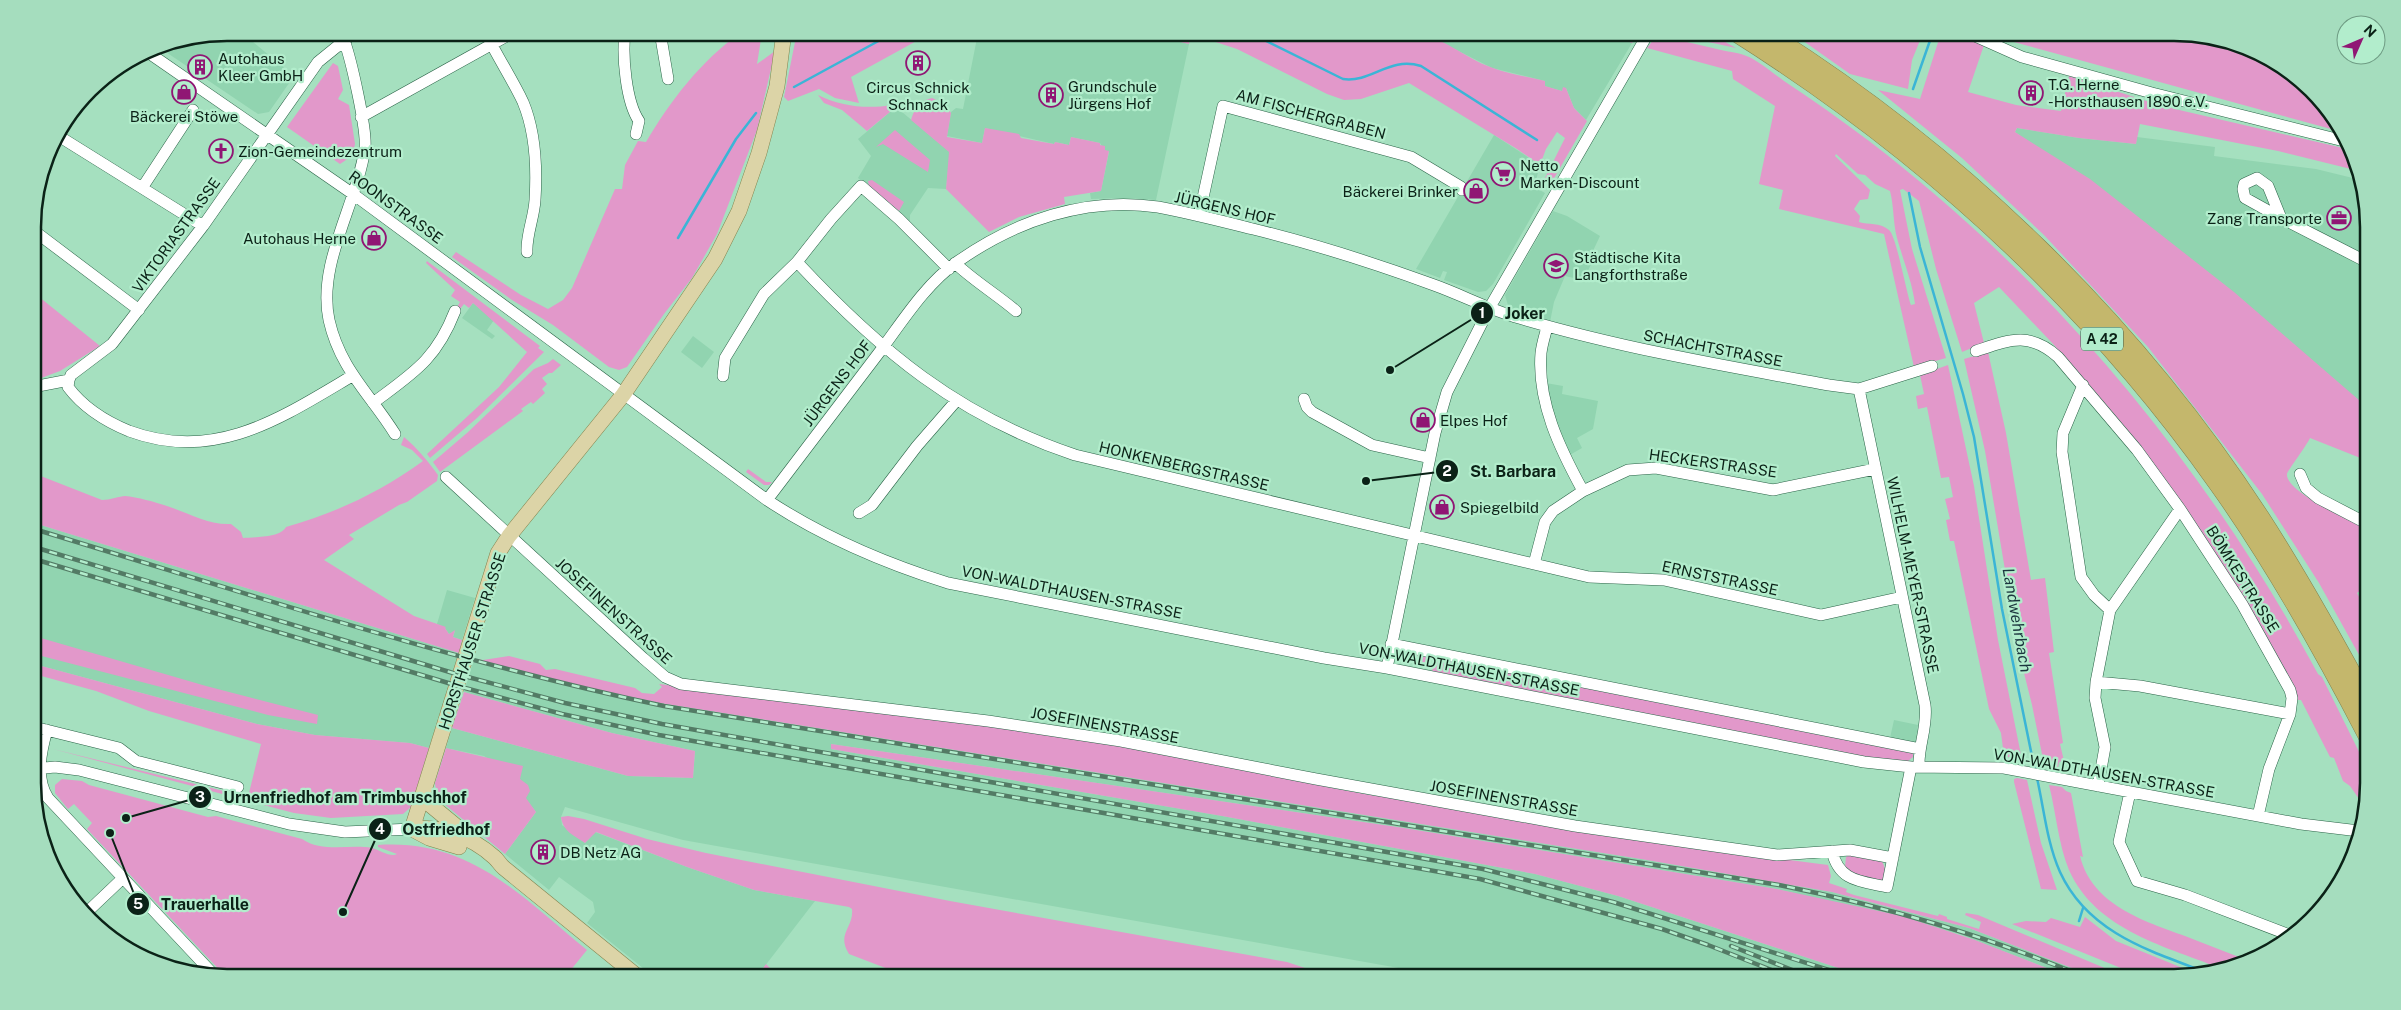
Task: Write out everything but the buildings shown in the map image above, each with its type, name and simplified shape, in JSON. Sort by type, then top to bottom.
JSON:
[{"type":"highway","name":"A 42","points":[[1749,41],[1824,91],[1923,166],[2028,260],[2099,334],[2192,448],[2253,534],[2297,607],[2360,721]]},
{"type":"highway","name":"A 42","points":[[1778,41],[1836,80],[1921,144],[1962,178],[2041,251],[2117,332],[2181,408],[2254,508],[2304,588],[2360,689]]},
{"type":"main road","name":"HORSTHAUSER STRASSE","points":[[412,829],[498,553],[508,536],[623,395],[716,259],[739,210],[773,105],[783,41]]},
{"type":"main road","points":[[422,798],[495,858],[501,866],[628,969]]},
{"type":"main road","points":[[412,829],[437,828],[475,843]]},
{"type":"main road","points":[[412,829],[429,838],[452,844],[491,864],[501,866]]},
{"type":"street","name":"VIKTORIASTRASSE","points":[[69,380],[71,375],[102,352],[139,310],[203,226],[318,62],[343,41]]},
{"type":"street","points":[[344,41],[361,116],[365,148],[330,268],[326,294],[332,330],[352,376],[395,434]]},
{"type":"street","points":[[361,116],[499,41]]},
{"type":"street","points":[[624,41],[623,48],[631,102],[633,112],[639,121],[636,134]]},
{"type":"street","points":[[662,41],[668,79]]},
{"type":"street","points":[[1387,668],[1440,412],[1447,392],[1490,307],[1644,41]]},
{"type":"street","points":[[1986,41],[2022,57],[2152,93],[2338,140]]},
{"type":"street","points":[[492,45],[523,103],[534,145],[536,173],[534,217],[526,243],[527,252]]},
{"type":"street","name":"ROONSTRASSE","points":[[153,56],[353,194],[623,395]]},
{"type":"street","name":"AM FISCHERGRABEN","points":[[1199,216],[1223,106],[1411,157],[1461,187],[1462,190]]},
{"type":"street","points":[[142,188],[193,110]]},
{"type":"street","points":[[63,139],[203,226]]},
{"type":"street","points":[[723,376],[724,358],[764,294],[797,262],[831,219],[861,186],[952,266],[1016,311]]},
{"type":"street","name":"JÜRGENS HOF","points":[[766,500],[919,299],[952,266],[1012,229],[1070,210],[1116,204],[1136,205],[1199,216],[1353,256],[1490,307]]},
{"type":"street","points":[[2281,218],[2360,258]]},
{"type":"street","points":[[41,236],[139,310]]},
{"type":"street","name":"HONKENBERGSTRASSE","points":[[797,262],[857,325],[882,348],[957,400],[1008,429],[1075,455],[1415,536]]},
{"type":"street","name":"SCHACHTSTRASSE","points":[[1490,307],[1547,327],[1624,346],[1829,385],[1859,389],[1932,366]]},
{"type":"street","points":[[373,403],[422,366],[446,335],[456,311]]},
{"type":"street","points":[[1547,327],[1541,352],[1544,390],[1555,433],[1583,491]]},
{"type":"street","points":[[1976,351],[2010,340],[2024,339],[2037,342],[2058,356],[2082,385],[2063,433],[2062,452],[2081,577],[2094,596],[2110,610]]},
{"type":"street","points":[[41,386],[69,380],[68,387],[83,403],[121,428],[154,438],[190,442],[236,436],[265,425],[352,376]]},
{"type":"street","name":"BÖMKESTRASSE","points":[[2082,385],[2137,450],[2180,509],[2242,604],[2286,681],[2292,698],[2290,714],[2269,769],[2258,816]]},
{"type":"street","name":"WILHELM-MEYER-STRASSE","points":[[1859,389],[1926,710],[1915,767]]},
{"type":"street","name":"VON-WALDTHAUSEN-STRASSE","points":[[623,395],[766,500],[793,517],[847,546],[948,583],[1324,658],[1387,668],[1854,760],[1915,767],[1990,766],[2025,771],[2301,824],[2353,829]]},
{"type":"street","points":[[1304,399],[1312,412],[1359,439],[1388,450],[1430,458]]},
{"type":"street","points":[[859,513],[872,505],[912,452],[957,400]]},
{"type":"street","name":"HECKERSTRASSE","points":[[1534,564],[1549,516],[1560,504],[1618,473],[1636,468],[1656,468],[1773,490],[1875,469]]},
{"type":"street","points":[[2300,474],[2306,488],[2318,498],[2360,520]]},
{"type":"street","name":"JOSEFINENSTRASSE","points":[[446,477],[643,658],[665,677],[680,684],[988,721],[1121,741],[1316,780],[1556,822],[1777,855],[1850,850],[1893,858]]},
{"type":"street","points":[[2098,786],[2105,747],[2095,698],[2096,682],[2110,610],[2180,509]]},
{"type":"street","name":"ERNSTSTRASSE","points":[[1415,536],[1601,579],[1664,580],[1813,614],[1828,614],[1902,598]]},
{"type":"street","name":"VON-WALDTHAUSEN-STRASSE","points":[[1392,644],[1920,748]]},
{"type":"street","points":[[2096,682],[2140,686],[2290,714]]},
{"type":"street","points":[[41,729],[119,748],[136,761],[238,787]]},
{"type":"street","points":[[41,754],[47,730]]},
{"type":"street","points":[[41,768],[55,767],[79,770],[289,824],[345,832],[412,829]]},
{"type":"street","points":[[1832,851],[1834,862],[1844,874],[1852,878],[1887,887],[1915,767]]},
{"type":"street","points":[[41,782],[48,798],[123,878],[199,966]]},
{"type":"street","points":[[2130,792],[2119,842],[2121,850],[2137,881],[2185,895],[2283,933]]},
{"type":"street","points":[[90,909],[123,878]]},
{"type":"shaded area","points":[[252,41],[294,76],[269,112],[258,114],[165,52],[203,43]]},
{"type":"shaded area","points":[[730,41],[761,41],[757,64],[775,51],[757,130],[717,234],[692,278],[627,367],[619,370],[609,367],[553,325],[512,300],[452,257],[456,252],[521,295],[548,309],[563,300],[572,288],[615,189],[622,189],[625,165],[638,141],[646,142],[687,83]]},
{"type":"shaded area","points":[[795,41],[916,41],[851,77],[859,103],[835,98],[819,89],[788,101],[784,97]]},
{"type":"shaded area","points":[[976,41],[1177,41],[1189,44],[1156,200],[1125,198],[1091,199],[1090,193],[1101,191],[1109,152],[1104,150],[1100,143],[1071,137],[1069,145],[1055,142],[1054,144],[985,128],[982,143],[947,136],[951,112],[956,108],[963,109]]},
{"type":"shaded area","points":[[1176,41],[1190,41],[1189,44]]},
{"type":"shaded area","points":[[1212,41],[1441,41],[1493,68],[1545,81],[1545,86],[1562,91],[1563,87],[1566,88],[1574,108],[1587,121],[1549,187],[1545,178],[1565,138],[1557,132],[1546,149],[1540,165],[1409,83],[1361,99],[1344,100],[1327,94],[1237,49]]},
{"type":"shaded area","points":[[1439,41],[1627,41],[1632,43],[1586,120],[1574,108],[1566,88],[1562,91],[1544,86],[1545,81],[1492,68]]},
{"type":"shaded area","points":[[1652,41],[1683,41],[1743,54],[1758,62],[1827,110],[1937,196],[2002,256],[2064,318],[2122,384],[2176,452],[2227,524],[2275,598],[2318,674],[2322,677],[2360,754],[2359,798],[2350,786],[2343,781],[2334,758],[2330,757],[2301,700],[2296,700],[2237,589],[2055,346],[1999,287],[1974,303],[1984,343],[1962,352],[1936,269],[1919,201],[1903,189],[1900,190],[1912,249],[1946,358],[1914,367],[1884,234],[1779,209],[1783,190],[1759,184],[1775,106],[1733,79],[1732,71],[1647,48]],"holes":[[[1836,154],[1858,174],[1865,175],[1875,184],[1890,191],[1899,246],[1910,279],[1915,304],[1911,305],[1892,234],[1885,227],[1859,222],[1860,216],[1854,209],[1860,200],[1868,199],[1870,190],[1835,156]]]},
{"type":"shaded area","points":[[1704,41],[1723,41],[1736,48]]},
{"type":"shaded area","points":[[1803,41],[1920,41],[1912,60],[1908,89],[1850,74]]},
{"type":"shaded area","points":[[1938,41],[1975,41],[1984,45],[1968,92],[2016,105],[2061,111],[2069,76],[2162,106],[2342,148],[2350,169],[2278,151],[2140,124],[2136,144],[2079,138],[2017,128],[2015,132],[2090,179],[2234,292],[2360,401],[2360,458],[2310,438],[2287,474],[2289,481],[2308,497],[2360,525],[2360,591],[2357,593],[2360,598],[2360,657],[2319,583],[2262,494],[2148,347],[2044,235],[1962,158],[1878,90],[1920,99]]},
{"type":"shaded area","points":[[2010,41],[2174,41],[2210,45],[2234,51],[2267,66],[2297,87],[2314,104],[2332,129]]},
{"type":"shaded area","points":[[333,63],[338,66],[343,90],[338,99],[349,105],[355,144],[352,156],[340,164],[287,127]]},
{"type":"shaded area","points":[[818,95],[836,102],[855,106],[893,105],[896,107],[867,131],[842,110],[824,103]]},
{"type":"shaded area","points":[[932,98],[944,103],[951,113],[947,137],[982,143],[985,128],[1019,134],[1021,138],[1054,144],[1055,142],[1069,145],[1071,137],[1100,143],[1100,145],[1105,146],[1105,150],[1109,151],[1101,191],[1064,197],[1065,204],[1019,217],[989,232],[946,189],[949,152],[911,120],[918,105]]},
{"type":"shaded area","points":[[896,107],[950,152],[946,189],[928,188],[910,215],[910,224],[858,178],[871,156],[858,139]]},
{"type":"shaded area","points":[[2017,128],[2079,138],[2136,144],[2137,137],[2215,147],[2214,156],[2316,169],[2353,178],[2358,203],[2360,227],[2360,402],[2015,132]]},
{"type":"shaded area","points":[[895,130],[930,160],[928,172],[883,144],[876,147]]},
{"type":"shaded area","points":[[1494,135],[1540,165],[1535,184],[1536,188],[1545,193],[1493,284],[1486,291],[1478,292],[1444,280],[1447,272],[1443,271],[1440,278],[1416,269]]},
{"type":"shaded area","points":[[872,180],[904,202],[899,211],[869,186],[868,181]]},
{"type":"shaded area","name":"Städtische Kita Langforthstraße","points":[[1553,211],[1567,216],[1600,236],[1592,253],[1596,255],[1583,280],[1565,276],[1554,302],[1550,322],[1509,309],[1505,295]]},
{"type":"shaded area","points":[[427,261],[540,346],[538,348],[544,352],[477,418],[430,458],[427,454],[499,387],[527,352],[473,303],[469,308],[464,304],[460,309],[457,307],[460,302],[451,296],[455,290],[426,263]]},
{"type":"shaded area","points":[[41,298],[100,346],[60,371],[41,378]]},
{"type":"shaded area","points":[[473,303],[494,320],[487,330],[495,336],[492,339],[462,318]]},
{"type":"shaded area","points":[[693,336],[714,352],[702,368],[681,352]]},
{"type":"shaded area","points":[[1988,352],[2006,433],[2031,580],[2045,578],[2054,652],[2049,653],[2063,743],[2060,744],[2064,761],[2059,762],[2058,767],[2044,764],[2019,653],[1985,451],[1964,359]]},
{"type":"shaded area","points":[[553,359],[561,365],[552,373],[542,378],[547,384],[542,389],[545,393],[533,404],[531,402],[521,409],[523,411],[440,472],[433,462],[467,433],[534,369]]},
{"type":"shaded area","points":[[1948,365],[1974,486],[1998,640],[2022,760],[2004,756],[2001,733],[1989,709],[1954,541],[1950,541],[1946,520],[1950,519],[1945,499],[1953,497],[1949,477],[1941,478],[1927,407],[1918,409],[1916,396],[1924,394],[1920,375]]},
{"type":"shaded area","points":[[1546,383],[1563,386],[1562,394],[1598,401],[1593,429],[1577,438],[1582,448],[1568,456],[1557,430]]},
{"type":"shaded area","points":[[404,437],[418,450],[438,475],[437,481],[407,502],[349,535],[354,539],[324,560],[414,616],[446,627],[449,634],[455,630],[453,637],[462,640],[459,653],[41,525],[41,476],[102,500],[125,496],[135,497],[167,506],[206,521],[231,524],[241,532],[243,538],[273,535],[283,531],[286,527],[340,508],[374,492],[423,461],[412,450],[401,445]]},
{"type":"shaded area","points":[[748,469],[766,482],[772,482],[769,485],[764,485],[746,472]]},
{"type":"shaded area","points":[[41,525],[459,653],[429,748],[410,743],[315,735],[257,724],[41,666]]},
{"type":"shaded area","points":[[447,590],[475,598],[462,640],[453,637],[455,631],[449,634],[445,628],[437,624]]},
{"type":"shaded area","points":[[41,638],[206,686],[318,715],[317,724],[268,715],[41,656]]},
{"type":"shaded area","points":[[1404,651],[1913,753],[1913,757],[1908,761],[1872,758],[1432,672],[1435,658],[1429,657],[1427,663],[1405,658]]},
{"type":"shaded area","points":[[509,656],[540,664],[546,670],[555,669],[635,688],[642,693],[654,694],[662,687],[659,684],[1002,727],[1152,751],[1318,785],[1325,784],[1327,787],[1376,796],[1379,793],[1720,851],[1828,865],[1831,876],[1829,883],[1847,889],[1846,892],[1854,895],[1938,916],[1939,914],[1947,917],[1947,919],[1979,929],[1981,922],[1965,915],[1966,913],[1978,915],[2107,969],[2074,969],[1969,928],[1832,892],[1641,859],[660,703],[556,681],[474,659],[483,660]]},
{"type":"shaded area","points":[[474,659],[556,681],[660,703],[1641,859],[1832,892],[1969,928],[2074,969],[2049,969],[1959,934],[1777,889],[1404,828],[831,744],[831,749],[1222,816],[1535,874],[1618,896],[1842,969],[1404,969],[683,840],[565,807],[561,817],[562,825],[585,843],[595,832],[754,890],[815,901],[763,969],[644,969],[587,923],[595,912],[593,902],[559,877],[549,890],[505,854],[536,812],[525,798],[520,779],[484,756],[446,748],[452,728],[628,776],[693,778],[695,751],[612,733],[464,692]]},
{"type":"shaded area","points":[[41,666],[257,724],[315,735],[410,743],[429,748],[411,807],[403,814],[331,818],[294,813],[53,749],[248,797],[261,744],[149,711],[96,691],[41,676]]},
{"type":"shaded area","points":[[464,692],[612,733],[695,751],[693,778],[628,776],[452,728]]},
{"type":"shaded area","points":[[1894,720],[1918,725],[1916,741],[1913,743],[1890,738]]},
{"type":"shaded area","points":[[831,744],[1404,828],[1777,889],[1902,916],[1975,940],[2049,969],[1842,969],[1618,896],[1535,874],[1222,816],[831,749]]},
{"type":"shaded area","points":[[446,748],[523,766],[520,779],[528,785],[530,791],[526,798],[536,812],[505,854],[437,798],[435,783]]},
{"type":"shaded area","points":[[62,779],[82,781],[89,785],[208,817],[216,816],[302,839],[318,846],[372,848],[392,855],[397,854],[378,847],[378,845],[411,846],[440,851],[467,861],[516,891],[587,950],[572,969],[218,968],[87,829],[92,823],[74,804],[68,809],[55,793],[55,785]]},
{"type":"shaded area","points":[[2014,779],[2027,780],[2041,843],[2057,890],[2041,889],[2014,782]]},
{"type":"shaded area","points":[[2049,785],[2062,787],[2071,793],[2083,857],[2080,856],[2086,873],[2108,899],[2137,917],[2239,957],[2211,965],[2158,944],[2115,922],[2097,908],[2081,891],[2065,860]]},
{"type":"shaded area","points":[[568,816],[584,819],[647,839],[706,853],[950,901],[1287,962],[1308,969],[888,969],[849,954],[844,941],[852,916],[852,909],[849,907],[754,890],[596,832],[585,843],[570,833],[564,826],[561,817]]},
{"type":"shaded area","points":[[1849,855],[1881,860],[1885,870],[1884,879],[1882,881],[1850,873],[1845,867],[1846,857]]},
{"type":"shaded area","points":[[2085,917],[2116,941],[2183,968],[2123,969],[2012,924],[2026,921],[2046,922],[2051,918],[2080,927]]},
{"type":"shaded area","points":[[766,964],[771,969],[762,969]]},
{"type":"waterway","points":[[794,87],[878,41]]},
{"type":"waterway","points":[[1266,41],[1343,79],[1363,77],[1399,64],[1421,66],[1537,140]]},
{"type":"waterway","name":"Landwehrbach","points":[[1913,89],[1930,41]]},
{"type":"waterway","points":[[678,238],[736,139],[756,113]]},
{"type":"waterway","name":"Landwehrbach","points":[[1909,193],[1920,247],[1974,437],[2002,609],[2035,771]]},
{"type":"waterway","name":"Landwehrbach","points":[[2037,778],[2049,838],[2060,872],[2072,893],[2104,925],[2123,937],[2164,957],[2193,967]]},
{"type":"waterway","points":[[2079,921],[2083,908]]},
{"type":"railway","points":[[41,531],[426,647],[584,688],[664,706],[1779,885],[1858,903],[1935,924],[1972,935],[2065,969]]},
{"type":"railway","points":[[41,549],[453,673],[565,703],[662,724],[1483,869],[1613,902],[1826,969]]},
{"type":"railway","points":[[41,561],[465,688],[562,714],[659,735],[1480,879],[1662,929],[1769,969]]},
{"type":"railway","points":[[1731,946],[1790,969]]},
{"type":"place","name":"Circus Schnick Schnack","points":[[918,63]]},
{"type":"place","name":"Autohaus Kleer GmbH","points":[[200,67]]},
{"type":"place","name":"Bäckerei Stöwe","points":[[184,92]]},
{"type":"place","name":"T.G. Herne -Horsthausen 1890 e.V.","points":[[2031,93]]},
{"type":"place","name":"Grundschule Jürgens Hof","points":[[1051,95]]},
{"type":"place","name":"Zion-Gemeindezentrum","points":[[221,151]]},
{"type":"place","name":"Netto Marken-Discount","points":[[1503,174]]},
{"type":"place","name":"Bäckerei Brinker","points":[[1476,191]]},
{"type":"place","name":"Zang Transporte","points":[[2339,218]]},
{"type":"place","name":"Autohaus Herne","points":[[374,238]]},
{"type":"place","name":"Städtische Kita Langforthstraße","points":[[1556,266]]},
{"type":"place","name":"Joker","points":[[1390,370]]},
{"type":"place","name":"Elpes Hof","points":[[1423,420]]},
{"type":"place","name":"St. Barbara","points":[[1366,481]]},
{"type":"place","name":"Spiegelbild","points":[[1442,507]]},
{"type":"place","name":"Urnenfriedhof am Trimbuschhof","points":[[126,818]]},
{"type":"place","name":"Trauerhalle","points":[[110,833]]},
{"type":"place","name":"DB Netz AG","points":[[543,852]]},
{"type":"place","name":"Ostfriedhof","points":[[343,912]]}]
